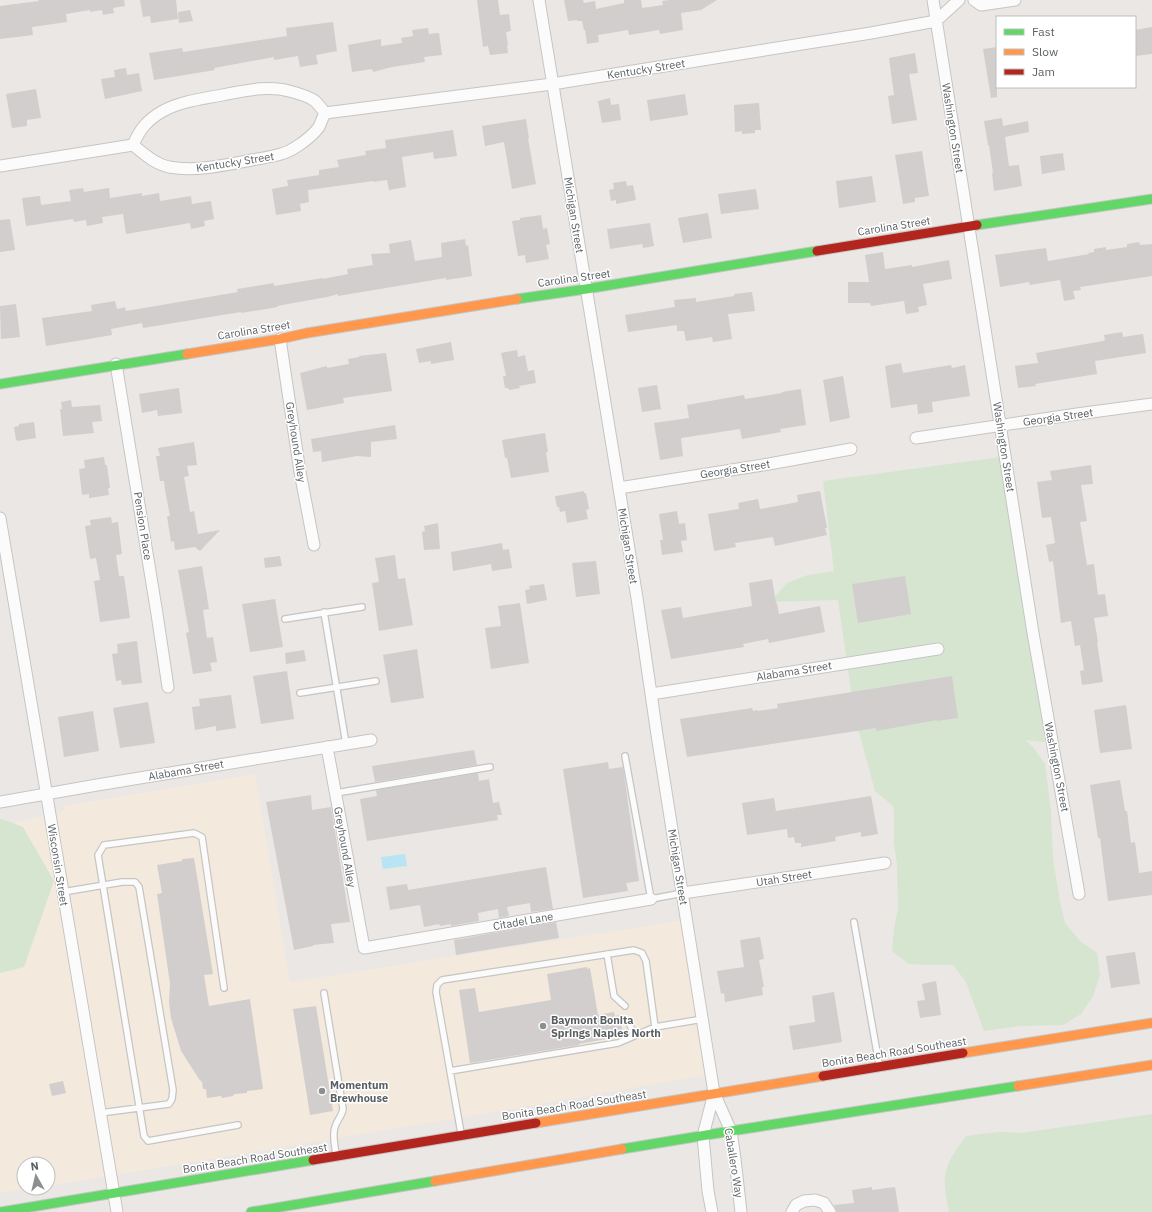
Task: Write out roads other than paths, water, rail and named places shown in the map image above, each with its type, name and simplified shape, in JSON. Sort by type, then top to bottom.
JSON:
[{"type":"main road","name":"Carolina Street","points":[[0,384],[567,291],[1152,199]]},
{"type":"main road","name":"Bonita Beach Road Southeast","points":[[1,1212],[714,1093],[1152,1023]]},
{"type":"main road","points":[[251,1212],[731,1131],[1152,1065]]},
{"type":"street","name":"Michigan Street","points":[[539,0],[619,488],[714,1093]]},
{"type":"street","name":"Washington Street","points":[[933,0],[991,373],[1001,425],[1047,714],[1080,894]]},
{"type":"street","points":[[936,21],[959,0]]},
{"type":"street","points":[[974,0],[981,5],[1015,0]]},
{"type":"street","name":"Kentucky Street","points":[[133,145],[154,162],[168,167],[184,169],[231,164],[281,154],[296,148],[318,127],[325,113],[552,84],[863,35],[936,21]]},
{"type":"street","points":[[0,166],[133,145],[139,132],[150,120],[164,111],[179,104],[194,100],[249,90],[288,90],[301,94],[314,101],[325,113]]},
{"type":"street","name":"Greyhound Alley","points":[[280,339],[300,472],[314,545]]},
{"type":"street","name":"Pension Place","points":[[116,364],[168,687]]},
{"type":"street","name":"Georgia Street","points":[[916,438],[1152,404]]},
{"type":"street","name":"Georgia Street","points":[[619,488],[851,449]]},
{"type":"street","name":"Wisconsin Street","points":[[0,518],[117,1212]]},
{"type":"street","name":"Alabama Street","points":[[651,694],[938,649]]},
{"type":"street","name":"Alabama Street","points":[[0,802],[371,740]]},
{"type":"street","name":"Greyhound Alley","points":[[327,747],[364,948]]},
{"type":"street","name":"Utah Street","points":[[683,893],[885,863]]},
{"type":"street","name":"Citadel Lane","points":[[364,948],[651,899]]},
{"type":"street","name":"Caballero Way","points":[[714,1093],[731,1131],[741,1212]]},
{"type":"street","name":"Caballero Way","points":[[712,1212],[708,1191],[703,1136],[714,1093]]},
{"type":"street","points":[[792,1212],[796,1205],[804,1201],[815,1200],[824,1203],[830,1212]]},
{"type":"lane","points":[[285,619],[362,607]]},
{"type":"lane","points":[[324,612],[346,744]]},
{"type":"lane","points":[[300,693],[376,681]]},
{"type":"lane","points":[[625,756],[651,899]]},
{"type":"lane","points":[[336,793],[490,767]]},
{"type":"lane","points":[[224,988],[202,837],[194,833],[104,845],[98,855],[144,1136],[148,1141],[238,1125]]},
{"type":"lane","points":[[63,892],[122,882],[134,882],[139,887],[173,1090],[172,1099],[169,1104],[100,1114]]},
{"type":"lane","name":"Citadel Lane","points":[[651,899],[683,893]]},
{"type":"lane","points":[[854,922],[880,1066]]},
{"type":"lane","points":[[462,1136],[436,992],[437,985],[442,980],[634,950],[642,953],[646,961],[655,1027]]},
{"type":"lane","points":[[607,954],[614,996],[625,1006]]},
{"type":"lane","points":[[324,994],[343,1109],[333,1134],[336,1156]]},
{"type":"lane","points":[[450,1071],[618,1043],[655,1027],[703,1019]]},
{"type":"lane","points":[[629,1022],[634,1036]]},
{"type":"water","points":[[405,854],[407,866],[383,869],[381,857]]},
{"type":"place","name":"Baymont Bonita Springs Naples North","points":[[543,1026]]},
{"type":"place","name":"Momentum Brewhouse","points":[[322,1091]]}]
